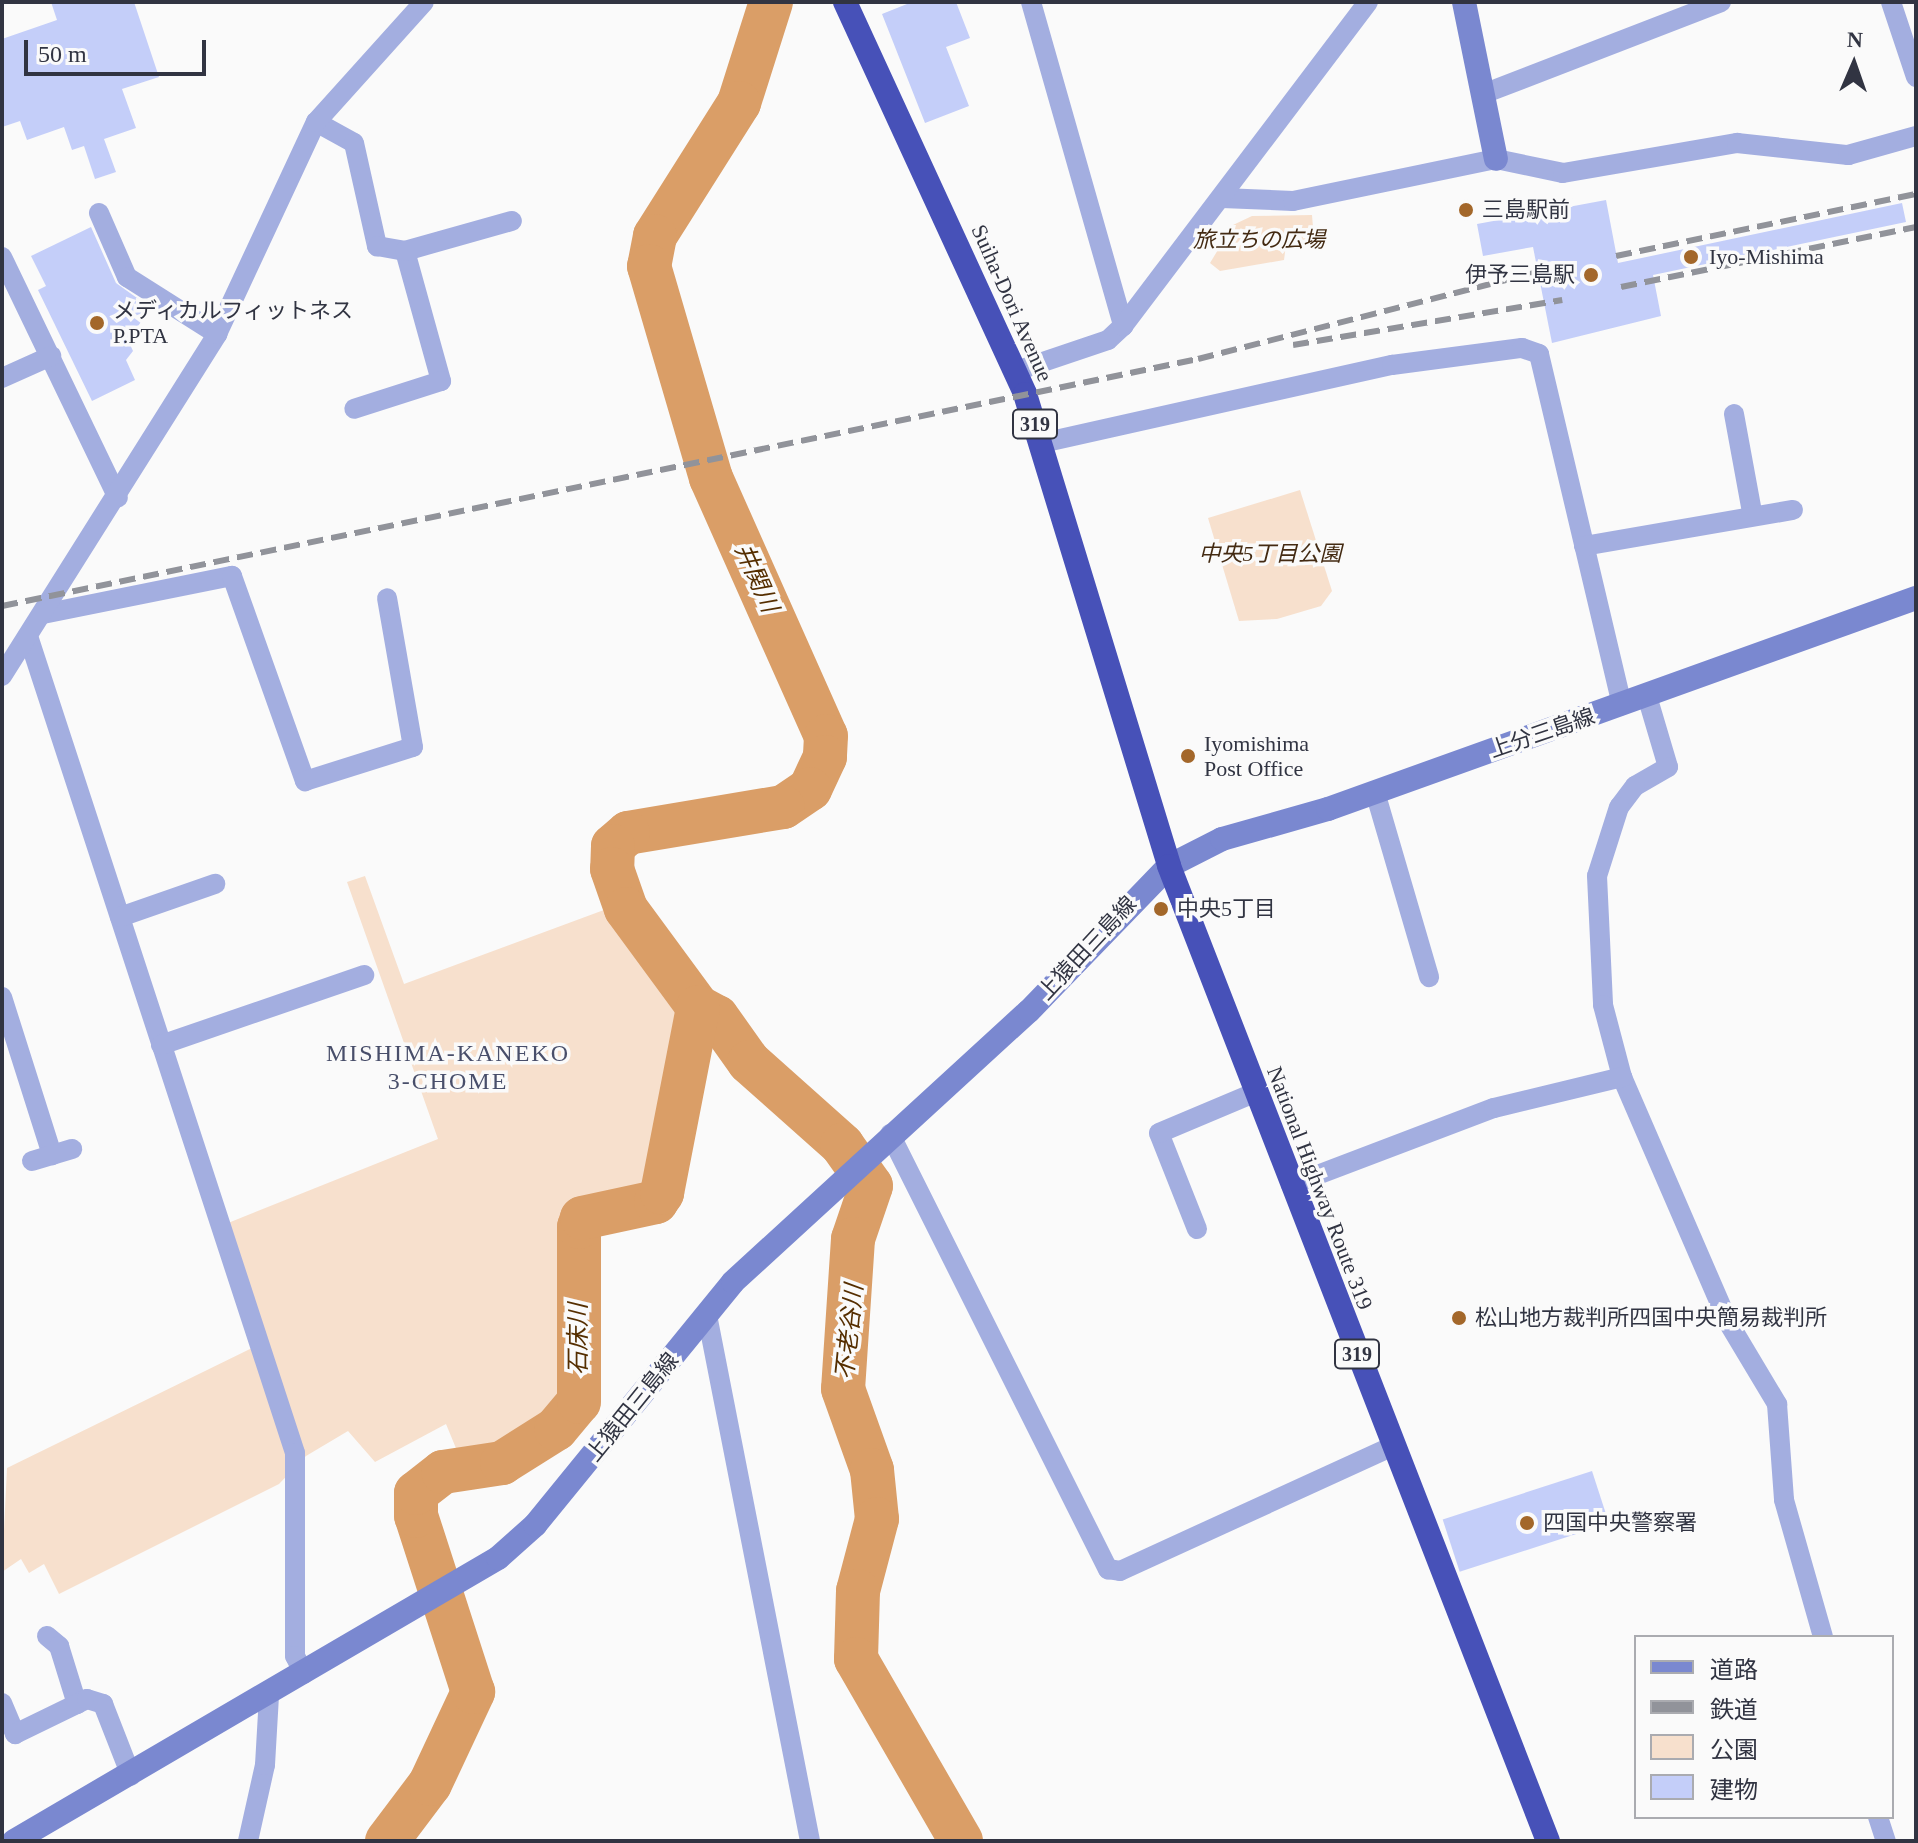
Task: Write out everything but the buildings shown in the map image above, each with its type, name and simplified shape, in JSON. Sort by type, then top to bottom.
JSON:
[{"type":"highway","name":"Suiha-Dori Avenue","points":[[845,2],[1016,371],[1042,443],[1110,690],[1169,866]]},
{"type":"highway","name":"National Highway Route 319","points":[[1169,866],[1254,1093],[1548,1841]]},
{"type":"main road","points":[[1464,2],[1496,159]]},
{"type":"main road","name":"上分三島線","points":[[1169,866],[1222,839],[1375,792],[1916,598]]},
{"type":"main road","name":"上猿田三島線","points":[[14,1841],[429,1602],[535,1525],[707,1315],[847,1172],[1029,1011],[1169,866]]},
{"type":"street","points":[[2,676],[29,639],[118,498],[217,334],[316,122],[424,2]]},
{"type":"street","points":[[1031,2],[1123,326]]},
{"type":"street","points":[[1016,371],[1108,340],[1123,326],[1368,2]]},
{"type":"street","points":[[1483,94],[1721,2]]},
{"type":"street","points":[[1891,2],[1916,77]]},
{"type":"street","points":[[316,122],[354,143],[377,246],[405,251],[512,221]]},
{"type":"street","points":[[1222,198],[1293,201],[1496,159],[1563,173],[1737,143],[1872,153],[1916,136]]},
{"type":"street","points":[[99,213],[127,277],[217,334]]},
{"type":"street","points":[[354,409],[441,381],[405,251]]},
{"type":"street","points":[[2,257],[118,498]]},
{"type":"street","points":[[1042,443],[1392,365],[1522,348],[1539,354],[1622,705]]},
{"type":"street","points":[[2,378],[51,356]]},
{"type":"street","points":[[1734,414],[1752,512]]},
{"type":"street","points":[[1584,546],[1752,512],[1793,510]]},
{"type":"street","points":[[43,614],[232,576],[305,781],[413,747],[387,598]]},
{"type":"street","points":[[29,639],[295,1453],[295,1656],[304,1674]]},
{"type":"street","points":[[1647,696],[1668,767],[1635,786],[1619,807],[1597,876],[1603,1005],[1622,1077],[1728,1322],[1777,1404],[1784,1500],[1822,1635]]},
{"type":"street","points":[[1375,792],[1429,977]]},
{"type":"street","points":[[120,917],[215,884]]},
{"type":"street","points":[[161,1045],[364,975]]},
{"type":"street","points":[[2,997],[52,1155]]},
{"type":"street","points":[[1291,1185],[1494,1108],[1622,1077]]},
{"type":"street","points":[[1197,1229],[1159,1133],[1254,1093]]},
{"type":"street","points":[[890,1134],[1108,1569],[1120,1571],[1393,1446]]},
{"type":"street","points":[[707,1315],[810,1841]]},
{"type":"street","points":[[47,1636],[59,1646],[77,1704]]},
{"type":"street","points":[[248,1841],[265,1765],[269,1696]]},
{"type":"street","points":[[2,1703],[15,1734],[77,1704],[103,1704],[131,1776]]},
{"type":"street","points":[[1879,1819],[1886,1841]]},
{"type":"green space","name":"旅立ちの広場","points":[[1312,215],[1314,239],[1286,245],[1284,260],[1220,271],[1210,263],[1233,225],[1252,216]]},
{"type":"green space","name":"中央5丁目公園","points":[[1300,490],[1332,591],[1321,606],[1277,619],[1239,621],[1208,518]]},
{"type":"green space","points":[[365,876],[404,984],[612,907],[686,1013],[659,1181],[652,1191],[580,1210],[565,1227],[569,1398],[556,1419],[493,1456],[460,1458],[446,1424],[375,1462],[348,1431],[306,1456],[279,1484],[59,1594],[44,1564],[29,1573],[21,1559],[2,1572],[7,1468],[252,1348],[228,1223],[438,1139],[347,882]]},
{"type":"waterway","name":"井関川","points":[[771,2],[739,103],[655,236],[649,266],[711,478],[826,736],[825,757],[810,789],[783,807],[628,833],[613,846],[612,869],[626,909],[698,1007],[717,1017],[749,1062],[842,1145],[871,1186],[853,1239],[843,1389],[872,1470],[877,1519],[858,1591],[856,1659],[961,1841]]},
{"type":"waterway","name":"石床川","points":[[387,1841],[430,1784],[473,1692],[416,1516],[416,1493],[443,1472],[502,1463],[556,1429],[579,1402],[579,1227],[582,1218],[656,1202],[662,1193],[698,1007]]},
{"type":"railway","points":[[1616,256],[1916,194]]},
{"type":"railway","points":[[1621,287],[1916,227]]},
{"type":"railway","points":[[2,606],[1198,359],[1538,272]]},
{"type":"railway","points":[[1293,345],[1562,300]]},
{"type":"place","name":"三島駅前","points":[[1466,210]]},
{"type":"place","name":"Iyo-Mishima","points":[[1691,257]]},
{"type":"place","name":"伊予三島駅","points":[[1591,275]]},
{"type":"place","name":"メディカルフィットネス P.PTA","points":[[97,323]]},
{"type":"place","name":"Iyomishima Post Office","points":[[1188,756]]},
{"type":"place","name":"中央5丁目","points":[[1161,909]]},
{"type":"place","name":"松山地方裁判所四国中央簡易裁判所","points":[[1459,1318]]},
{"type":"place","name":"四国中央警察署","points":[[1527,1523]]},
{"type":"district","name":"MISHIMA-KANEKO 3-CHOME","points":[[448,1068]]},
{"type":"water label","name":"不老谷川","points":[[850,1332]]}]
